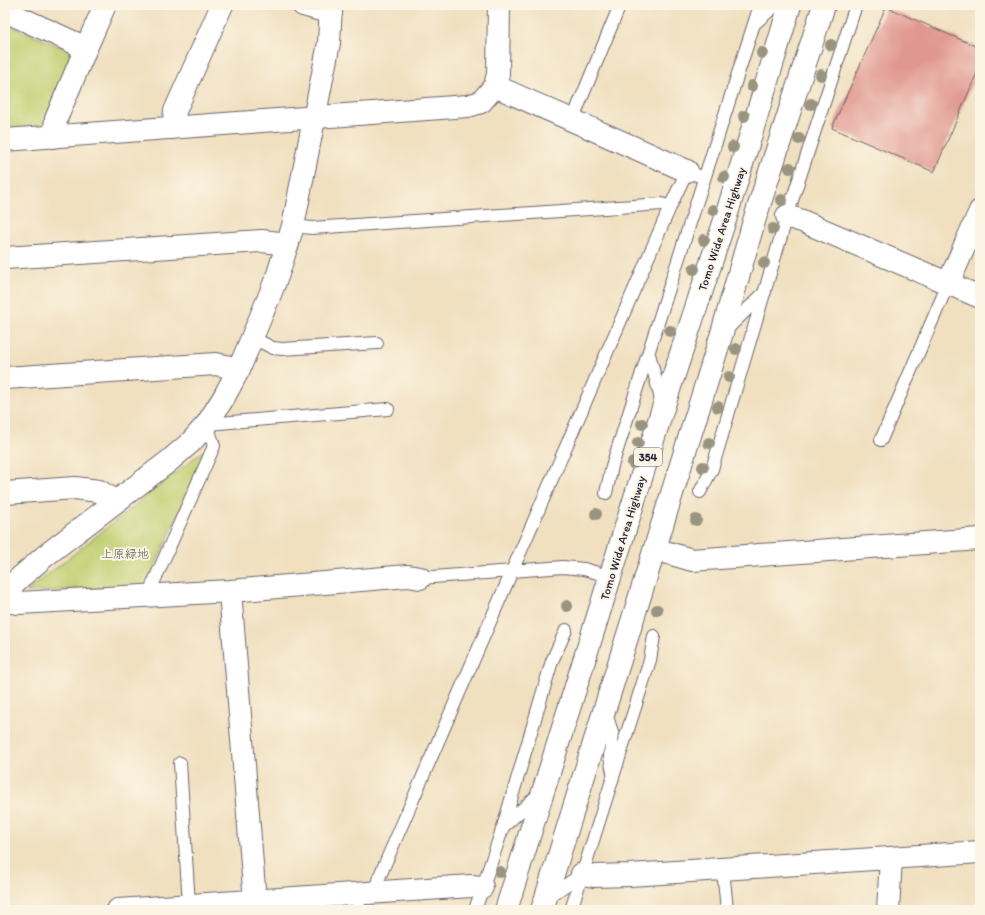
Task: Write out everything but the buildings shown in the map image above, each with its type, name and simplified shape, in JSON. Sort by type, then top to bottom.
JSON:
[{"type":"main road","points":[[54,137],[56,119],[105,5]]},
{"type":"main road","points":[[173,128],[175,111],[222,5]]},
{"type":"main road","points":[[5,593],[45,556],[169,461],[191,442],[207,424],[239,369],[272,291],[290,235],[329,43],[331,9],[303,5]]},
{"type":"main road","points":[[5,140],[468,106],[481,102],[494,86],[498,74],[499,5]]},
{"type":"main road","name":"Tomo Wide Area Highway","points":[[506,910],[663,408],[725,220],[790,5]]},
{"type":"main road","points":[[544,905],[722,333],[754,220],[824,5]]},
{"type":"main road","points":[[5,11],[86,48]]},
{"type":"main road","points":[[494,86],[696,175]]},
{"type":"main road","points":[[948,284],[980,211]]},
{"type":"main road","points":[[787,216],[980,297]]},
{"type":"main road","points":[[5,258],[262,241],[290,235]]},
{"type":"main road","points":[[5,378],[216,364],[239,369]]},
{"type":"main road","points":[[5,493],[75,488],[99,491],[116,501]]},
{"type":"main road","points":[[655,549],[692,560],[980,539]]},
{"type":"main road","points":[[5,601],[19,603],[230,591],[408,576],[420,578]]},
{"type":"main road","points":[[230,591],[254,901]]},
{"type":"main road","points":[[582,874],[594,876],[630,875],[980,852]]},
{"type":"main road","points":[[888,910],[891,858]]},
{"type":"main road","points":[[118,910],[254,901],[364,899],[471,886],[482,888]]},
{"type":"lane","points":[[572,121],[620,5]]},
{"type":"lane","points":[[606,493],[612,466],[649,354],[696,175],[754,25],[760,5]]},
{"type":"lane","points":[[754,25],[776,5]]},
{"type":"lane","points":[[700,492],[712,469],[787,216],[856,5]]},
{"type":"lane","points":[[364,899],[378,880],[670,207],[696,175]]},
{"type":"lane","points":[[290,235],[312,228],[662,204],[670,207]]},
{"type":"lane","points":[[881,440],[948,284]]},
{"type":"lane","points":[[722,333],[765,292]]},
{"type":"lane","points":[[252,338],[273,348],[282,349],[377,343]]},
{"type":"lane","points":[[649,354],[663,408]]},
{"type":"lane","points":[[150,595],[152,586],[214,446],[207,424],[388,409]]},
{"type":"lane","points":[[420,578],[563,567],[584,569],[611,577]]},
{"type":"lane","points":[[475,910],[503,827],[552,662],[566,630]]},
{"type":"lane","points":[[571,910],[650,660],[654,636]]},
{"type":"lane","points":[[605,710],[612,732],[610,757],[614,775]]},
{"type":"lane","points":[[180,763],[189,905]]},
{"type":"lane","points":[[503,827],[542,791]]},
{"type":"lane","points":[[723,869],[726,910]]},
{"type":"lane","points":[[544,905],[582,874]]},
{"type":"green space","points":[[5,24],[68,50],[71,63],[44,124],[32,132],[5,134]]},
{"type":"green space","name":"上原緑地","points":[[203,451],[204,458],[146,586],[26,592]]}]
